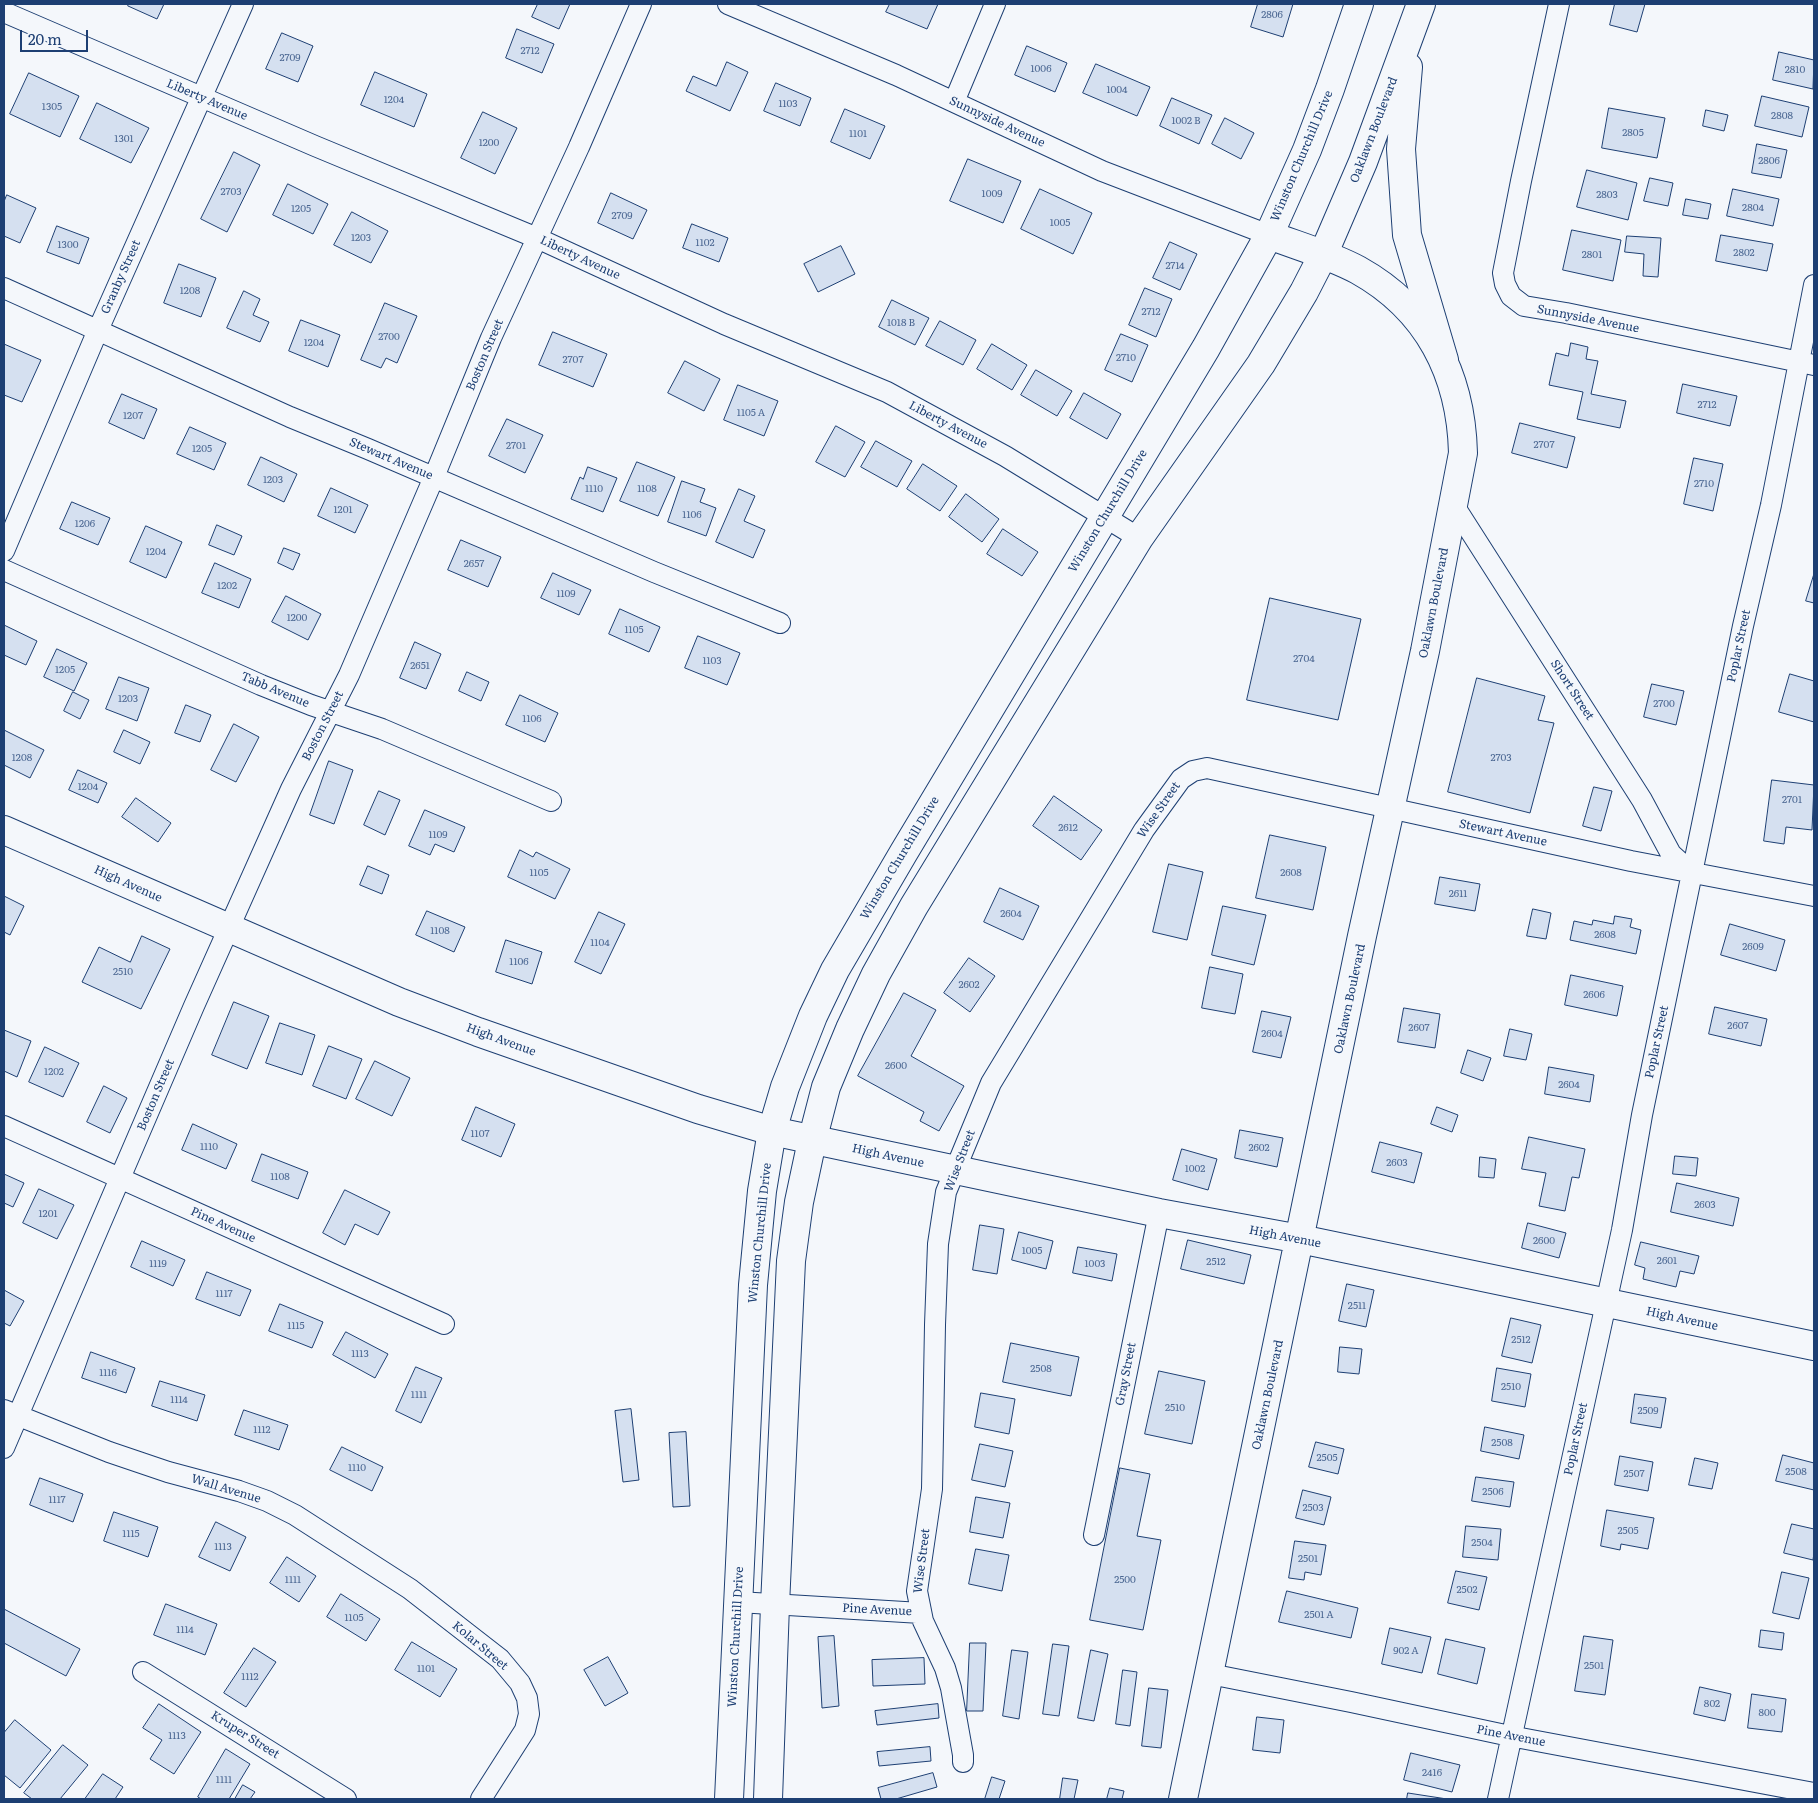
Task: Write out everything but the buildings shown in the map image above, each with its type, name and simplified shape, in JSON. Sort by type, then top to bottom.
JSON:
[{"type":"main road","name":"Winston Churchill Drive","points":[[729,1799],[752,1285],[762,1192],[772,1131],[785,1087],[813,1016],[835,970],[1206,348],[1269,235],[1307,150],[1330,90],[1359,4]]},
{"type":"main road","name":"Oaklawn Boulevard","points":[[1323,256],[1363,162],[1421,4]]},
{"type":"main road","points":[[1412,31],[1401,148],[1407,235],[1444,360]]},
{"type":"main road","name":"Oaklawn Boulevard","points":[[1183,1799],[1390,808],[1425,650],[1463,453],[1462,427],[1457,396],[1444,360],[1428,332],[1408,307],[1384,286],[1356,270],[1269,235]]},
{"type":"main road","points":[[768,1799],[791,1260],[799,1202],[826,1087],[850,1029],[876,974],[914,906],[1139,538],[1261,364],[1323,256]]},
{"type":"main road","name":"High Avenue","points":[[4,830],[399,1002],[478,1032],[698,1109],[772,1131],[1159,1213],[1300,1239],[1814,1346]]},
{"type":"street","name":"Granby Street","points":[[4,552],[98,330],[243,4]]},
{"type":"street","name":"Boston Street","points":[[4,1448],[10,1413],[120,1179],[194,1006],[291,789],[349,674],[434,477],[491,338],[579,147],[641,4]]},
{"type":"street","name":"Sunnyside Avenue","points":[[728,4],[896,75],[1102,171],[1269,235]]},
{"type":"street","points":[[954,102],[995,4]]},
{"type":"street","name":"Sunnyside Avenue","points":[[1559,4],[1520,181],[1503,273],[1504,284],[1511,296],[1524,306],[1566,313],[1807,364]]},
{"type":"street","name":"Liberty Avenue","points":[[4,12],[537,238],[724,324],[887,392],[1005,456],[1139,538]]},
{"type":"street","name":"Poplar Street","points":[[1498,1799],[1510,1736],[1546,1583],[1622,1230],[1642,1115],[1743,626],[1771,505],[1807,364],[1814,285]]},
{"type":"street","name":"Stewart Avenue","points":[[4,288],[290,417],[654,572],[780,623]]},
{"type":"street","name":"Short Street","points":[[1453,504],[1642,800],[1671,854],[1692,873]]},
{"type":"street","name":"Tabb Avenue","points":[[4,570],[262,685],[382,729],[551,801]]},
{"type":"street","name":"Stewart Avenue","points":[[1193,771],[1207,768],[1631,861],[1814,896]]},
{"type":"street","name":"Wise Street","points":[[921,1613],[917,1591],[932,1489],[938,1244],[946,1192],[992,1082],[1144,830],[1180,779],[1193,771]]},
{"type":"street","name":"Pine Avenue","points":[[4,1126],[444,1324]]},
{"type":"street","name":"Gray Street","points":[[1094,1535],[1159,1213]]},
{"type":"street","name":"Wall Avenue","points":[[10,1413],[109,1452],[267,1501],[296,1515],[430,1604]]},
{"type":"street","name":"Pine Avenue","points":[[738,1602],[921,1613],[945,1668],[951,1688],[963,1762]]},
{"type":"street","name":"Kolar Street","points":[[430,1604],[500,1659],[520,1683],[527,1698],[529,1714],[525,1730],[482,1799]]},
{"type":"street","name":"Kruper Street","points":[[143,1672],[346,1799]]},
{"type":"street","name":"Pine Avenue","points":[[1210,1674],[1510,1736],[1814,1793]]}]
